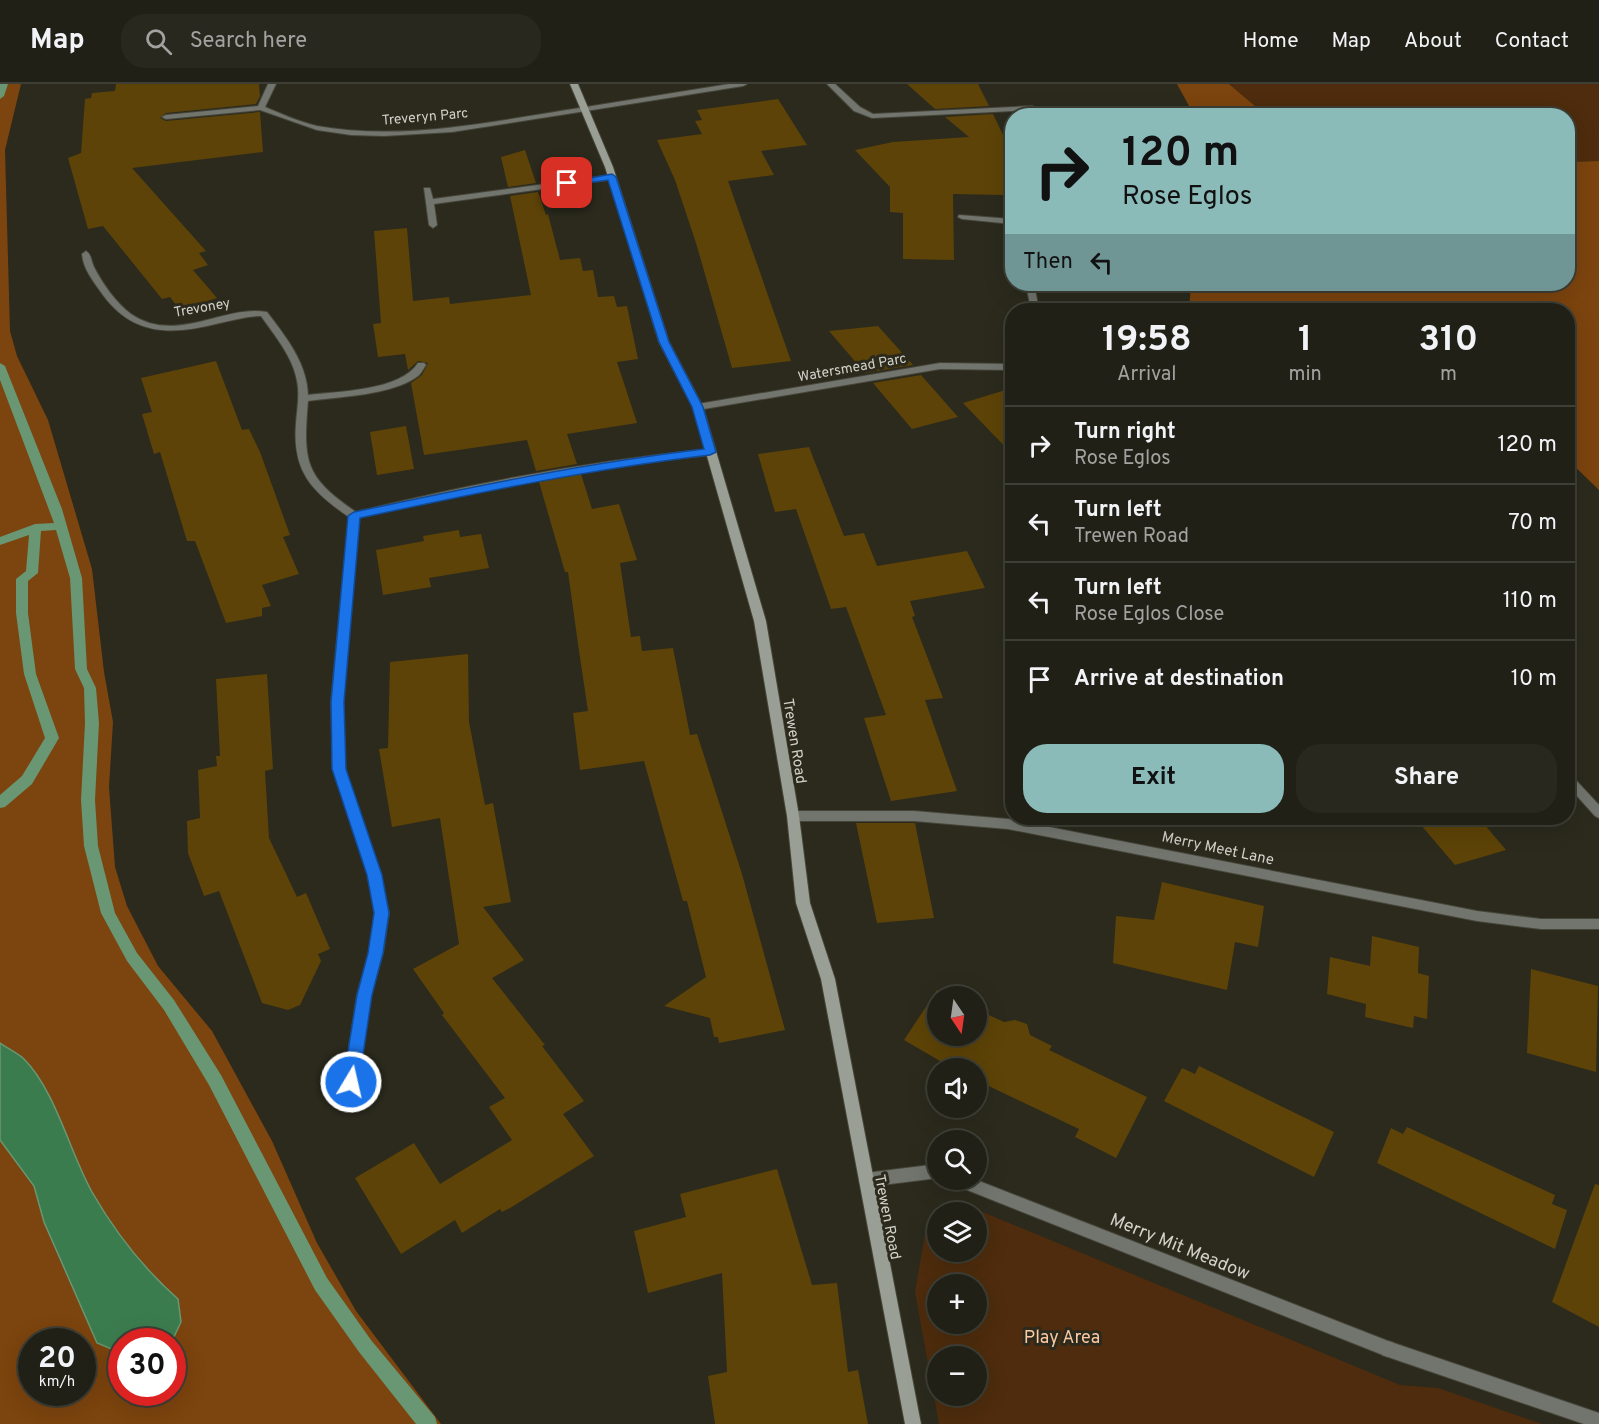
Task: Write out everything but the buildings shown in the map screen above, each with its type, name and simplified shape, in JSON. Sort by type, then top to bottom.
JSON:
[{"type":"street","points":[[166,117],[261,108],[272,84]]},
{"type":"street","name":"Trewen Road","points":[[574,84],[612,177],[664,342],[698,407],[766,648],[793,816],[803,903],[828,979],[913,1424]]},
{"type":"street","name":"Treveryn Parc","points":[[261,108],[315,128],[387,135],[435,131],[743,84]]},
{"type":"street","points":[[831,84],[857,109],[872,116],[1005,109]]},
{"type":"street","points":[[430,202],[612,177]]},
{"type":"street","points":[[427,190],[433,225]]},
{"type":"street","points":[[962,217],[1005,221]]},
{"type":"street","name":"Trevoney","points":[[86,254],[90,268],[110,298],[125,315],[136,323],[152,328],[186,327],[254,313],[264,314],[279,333],[300,373],[303,399],[300,455],[308,474],[326,498],[354,516]]},
{"type":"street","points":[[303,399],[394,385],[415,376],[421,365]]},
{"type":"street","name":"Watersmead Parc","points":[[698,407],[940,366],[1005,367]]},
{"type":"street","points":[[351,1082],[364,995],[376,953],[382,913],[375,875],[339,769],[337,702],[354,516],[537,477],[627,462],[710,452]]},
{"type":"street","points":[[1575,787],[1599,813]]},
{"type":"street","name":"Merry Meet Lane","points":[[793,816],[914,816],[1005,824]]},
{"type":"street","name":"Merry Meet Lane","points":[[1013,825],[1477,916],[1541,924],[1599,924]]},
{"type":"street","points":[[866,1180],[927,1172]]},
{"type":"street","name":"Merry Mit Meadow","points":[[985,1190],[1388,1349],[1599,1421]]},
{"type":"green space","points":[[1229,84],[1599,84],[1599,161],[1575,162],[1575,108],[1259,108]]},
{"type":"green space","name":"Play Area","points":[[987,1214],[1400,1385],[1438,1388],[1542,1424],[939,1424],[936,1406],[987,1406],[987,1346],[927,1346],[927,1358],[915,1292],[927,1232],[927,1262],[987,1262]]},
{"type":"shaded area","points":[[0,84],[21,84],[5,150],[10,331],[17,356],[48,420],[92,569],[104,672],[113,722],[109,787],[115,867],[127,906],[158,966],[212,1031],[272,1141],[317,1243],[356,1311],[441,1424],[0,1424]]},
{"type":"shaded area","points":[[1177,84],[1229,84],[1259,108],[1190,108]]},
{"type":"shaded area","points":[[1599,161],[1599,490],[1575,467],[1575,303],[1190,303],[1190,291],[1575,291],[1575,162]]},
{"type":"shaded area","points":[[0,1043],[23,1058],[34,1071],[53,1104],[84,1176],[101,1207],[120,1236],[142,1263],[178,1299],[181,1322],[178,1328],[108,1328],[108,1348],[97,1343],[96,1328],[90,1328],[44,1222],[34,1186],[0,1140]]},
{"type":"waterway","points":[[0,96],[4,84]]},
{"type":"waterway","points":[[0,366],[61,526]]},
{"type":"waterway","points":[[35,528],[61,526]]},
{"type":"waterway","points":[[61,526],[76,578],[81,669],[90,688],[92,723],[88,800],[91,846],[108,913],[132,957],[169,1005],[215,1080],[321,1284],[365,1346],[428,1424]]},
{"type":"waterway","points":[[0,541],[35,528]]},
{"type":"waterway","points":[[0,803],[27,780],[52,738],[30,674],[22,613],[22,579],[32,573],[35,528]]},
{"type":"route","points":[[351,1082],[364,995],[376,953],[382,913],[375,875],[339,769],[337,702],[346,581],[354,516],[422,499],[537,477],[627,462],[710,452],[698,407],[664,342],[612,177],[567,183]]}]
